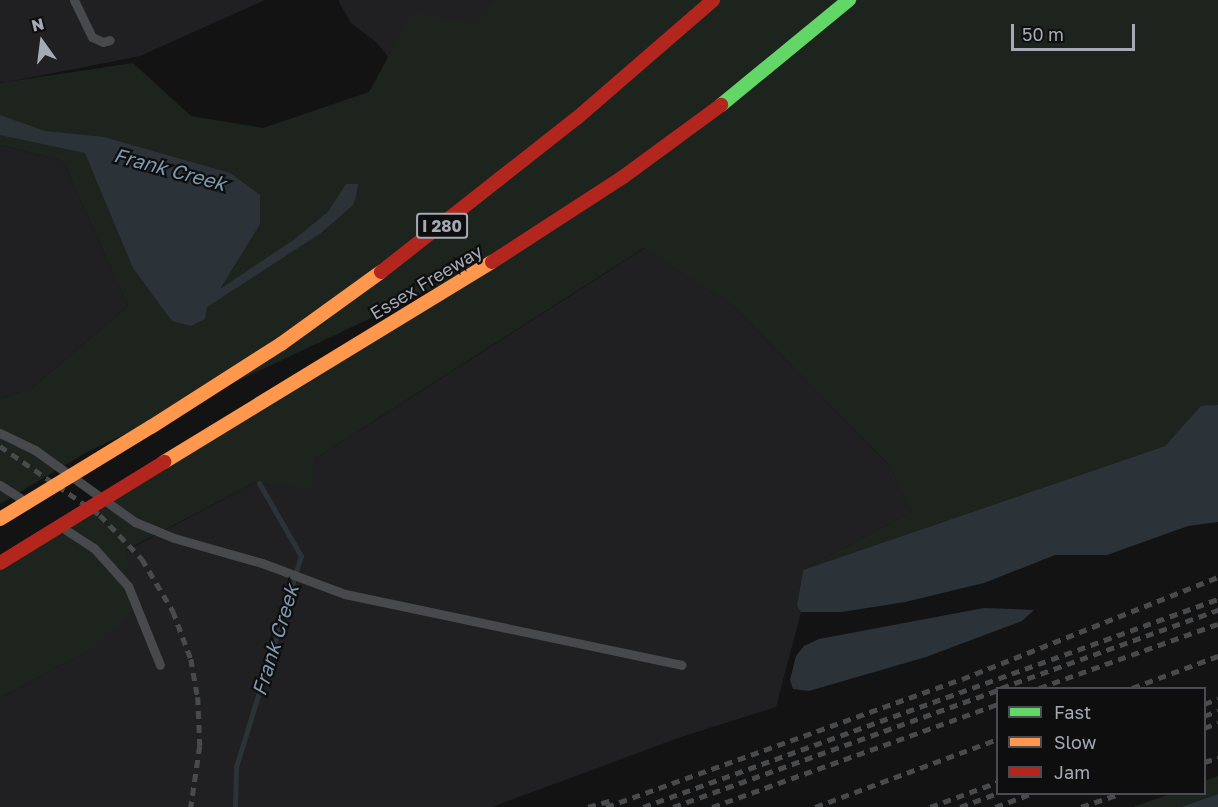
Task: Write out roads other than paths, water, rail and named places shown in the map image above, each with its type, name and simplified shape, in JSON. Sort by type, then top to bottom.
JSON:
[{"type":"highway","name":"Essex Freeway","points":[[0,519],[281,344],[391,265],[577,118],[713,0]]},
{"type":"highway","name":"Essex Freeway","points":[[0,563],[470,276],[623,177],[719,107],[849,0]]},
{"type":"lane","points":[[74,0],[92,37],[103,42],[110,40]]},
{"type":"lane","points":[[0,433],[35,450],[135,522],[174,538],[262,563],[345,594],[682,665]]},
{"type":"lane","points":[[0,485],[38,510]]},
{"type":"lane","points":[[47,516],[94,548],[128,586],[160,665]]},
{"type":"water","points":[[0,115],[45,131],[104,137],[230,173],[260,195],[260,224],[220,289],[292,241],[328,212],[346,184],[358,184],[356,196],[353,205],[321,233],[207,307],[205,319],[191,326],[172,321],[133,268],[85,153],[0,135]]},
{"type":"water","points":[[1218,405],[1218,522],[1188,526],[1107,555],[1055,555],[984,583],[905,602],[842,612],[801,612],[797,606],[803,570],[1165,446],[1201,406]]},
{"type":"water","points":[[984,608],[1034,610],[1022,621],[926,657],[809,691],[793,689],[790,680],[796,656],[804,646],[819,639]]},
{"type":"water","points":[[1218,794],[1218,807],[1181,807]]},
{"type":"waterway","name":"Frank Creek","points":[[235,807],[236,767],[301,556],[259,483]]},
{"type":"railway","points":[[0,446],[100,515],[142,559],[173,611],[191,659],[198,697],[200,746],[191,807]]},
{"type":"railway","points":[[606,807],[962,679],[1218,577]]},
{"type":"railway","points":[[643,807],[1218,599]]},
{"type":"railway","points":[[1004,687],[1218,610]]},
{"type":"railway","points":[[1042,687],[1218,624]]},
{"type":"railway","points":[[1135,687],[1218,656]]},
{"type":"railway","points":[[673,807],[996,691]]},
{"type":"railway","points":[[1206,703],[1218,699]]},
{"type":"railway","points":[[712,807],[996,705]]},
{"type":"railway","points":[[1206,715],[1218,711]]},
{"type":"railway","points":[[1206,727],[1218,723]]},
{"type":"railway","points":[[815,807],[996,740]]},
{"type":"railway","points":[[1206,761],[1218,758]]},
{"type":"railway","points":[[930,807],[996,783]]},
{"type":"railway","points":[[960,807],[996,794]]},
{"type":"railway","points":[[995,807],[1028,795]]},
{"type":"railway","points":[[1081,807],[1116,795]]},
{"type":"railway","points":[[588,807],[613,800]]}]
